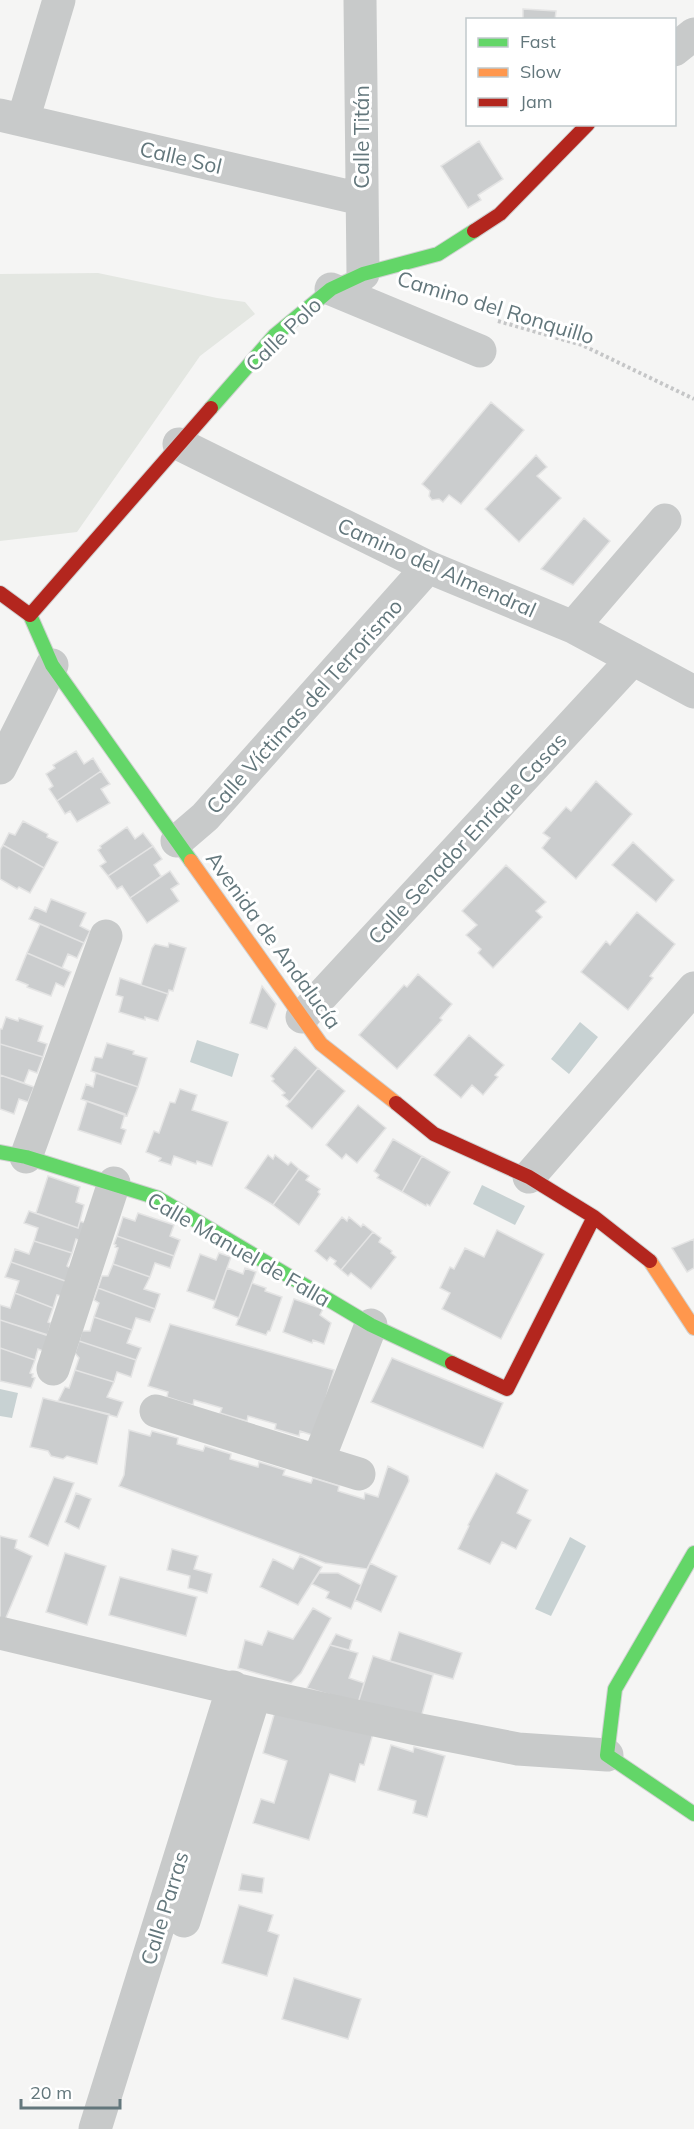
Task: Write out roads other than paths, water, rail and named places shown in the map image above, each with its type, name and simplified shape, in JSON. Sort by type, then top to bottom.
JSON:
[{"type":"street","points":[[12,118],[59,0]]},
{"type":"street","name":"Calle Titán","points":[[360,0],[363,274]]},
{"type":"street","points":[[676,49],[694,34]]},
{"type":"street","name":"Calle Sol","points":[[12,118],[361,199]]},
{"type":"street","name":"Calle Polo","points":[[30,615],[274,336],[331,289],[363,274],[438,254],[500,214],[586,126]]},
{"type":"street","points":[[331,289],[480,351]]},
{"type":"street","name":"Camino del Almendral","points":[[179,444],[428,567],[573,627],[694,692]]},
{"type":"street","points":[[573,627],[665,520]]},
{"type":"street","name":"Calle Víctimas del Terrorismo","points":[[177,841],[205,817],[428,567]]},
{"type":"street","points":[[0,593],[30,615]]},
{"type":"street","name":"Avenida de Andalucía","points":[[30,615],[52,665],[321,1044],[434,1134],[529,1177],[594,1217],[651,1262],[694,1328]]},
{"type":"street","name":"Calle Senador Enrique Casas","points":[[302,1017],[633,659]]},
{"type":"street","points":[[0,768],[52,665]]},
{"type":"street","points":[[13,1155],[106,936]]},
{"type":"street","points":[[529,1177],[694,988]]},
{"type":"street","name":"Calle Manuel de Falla","points":[[13,1155],[114,1183],[158,1198],[371,1325],[507,1389],[594,1217]]},
{"type":"street","points":[[54,1369],[114,1183]]},
{"type":"street","points":[[318,1461],[371,1325]]},
{"type":"street","points":[[156,1411],[359,1474]]},
{"type":"street","points":[[607,1755],[615,1689],[694,1553]]},
{"type":"street","points":[[0,1632],[416,1729],[518,1749],[607,1755],[694,1814]]},
{"type":"street","name":"Calle Parras","points":[[95,2129],[244,1690]]},
{"type":"street","name":"Calle Parras","points":[[118,2129],[244,1690]]}]
